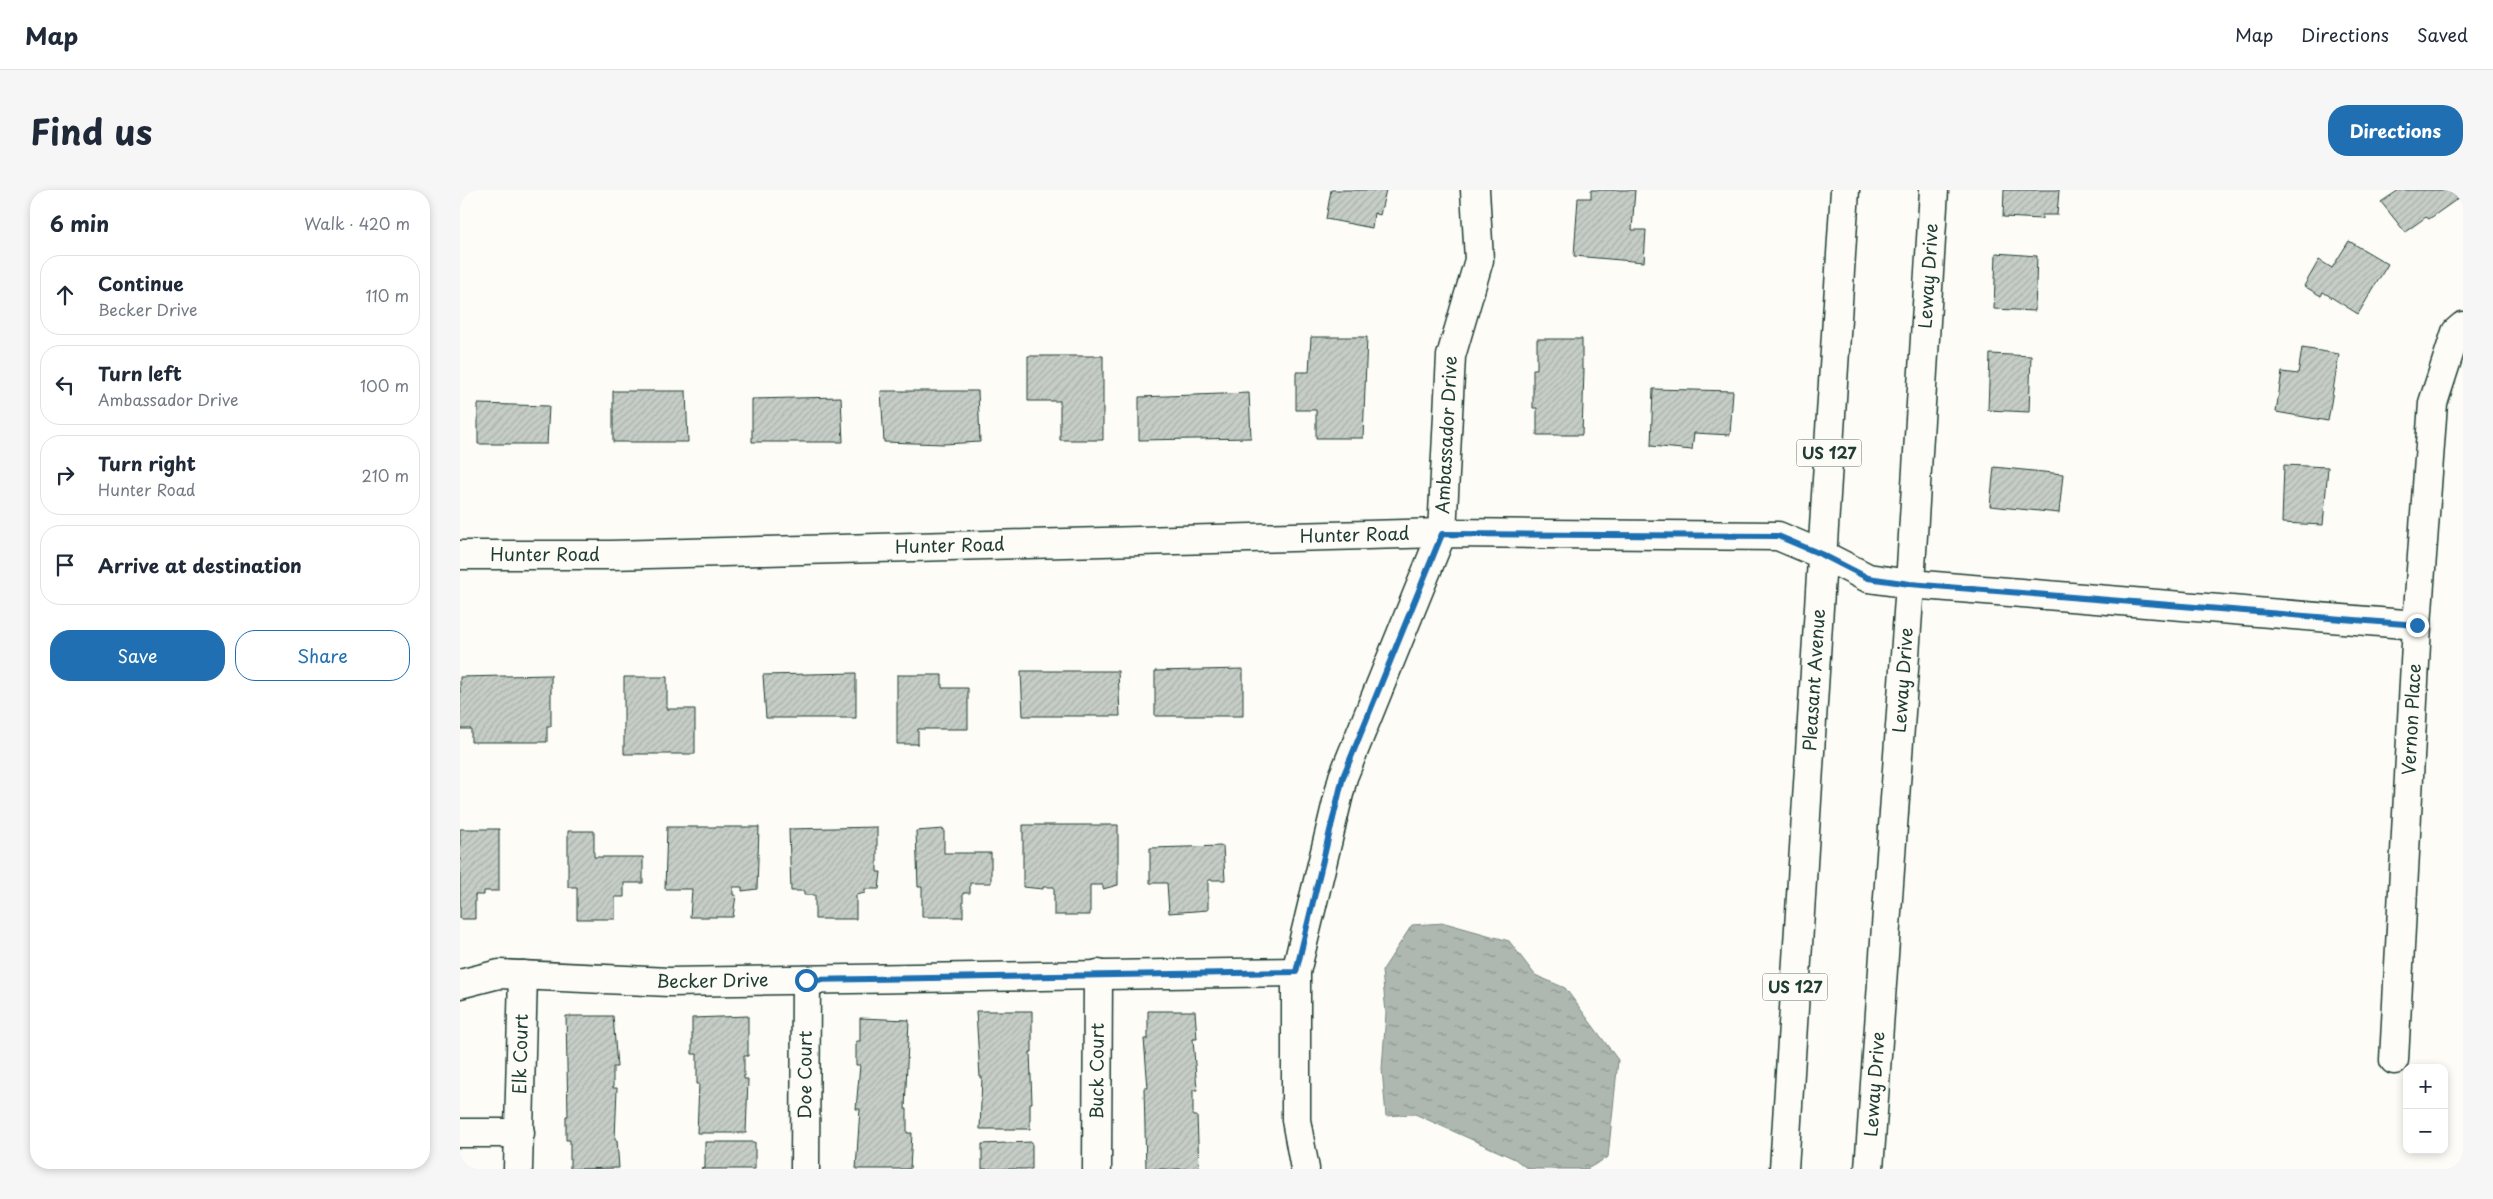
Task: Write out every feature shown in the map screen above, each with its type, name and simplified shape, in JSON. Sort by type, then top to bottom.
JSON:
[{"type":"street","name":"Ambassador Drive","points":[[1305,1169],[1296,1120],[1296,972],[1343,777],[1442,534],[1450,356],[1479,260],[1475,190]]},
{"type":"street","name":"Pleasant Avenue","points":[[1784,1169],[1845,190]]},
{"type":"street","name":"Leway Drive","points":[[1869,1169],[1910,584],[1934,190]]},
{"type":"street","name":"Vernon Place","points":[[2394,1060],[2417,625],[2433,403],[2456,332],[2463,326]]},
{"type":"street","name":"Hunter Road","points":[[460,555],[611,555],[1442,534],[1778,536],[1823,555],[1868,578],[1910,584],[2417,625]]},
{"type":"street","name":"Becker Drive","points":[[460,984],[499,974],[669,982],[1296,972]]},
{"type":"street","name":"Buck Court","points":[[1097,1169],[1098,974]]},
{"type":"street","name":"Elk Court","points":[[518,1169],[522,975]]},
{"type":"street","name":"Doe Court","points":[[805,1169],[806,980]]},
{"type":"street","points":[[460,1133],[520,1133]]},
{"type":"water","points":[[1445,923],[1509,941],[1535,975],[1565,988],[1618,1060],[1608,1157],[1587,1169],[1528,1169],[1515,1159],[1415,1114],[1386,1116],[1382,1069],[1386,1013],[1382,971],[1412,925]]},
{"type":"building","points":[[1331,190],[1386,190],[1380,215],[1374,213],[1372,228],[1326,219]]},
{"type":"building","points":[[1591,190],[1635,190],[1632,230],[1646,230],[1644,262],[1574,256],[1578,198],[1591,198]]},
{"type":"building","points":[[2004,190],[2059,190],[2057,215],[2042,215],[2042,219],[2003,217]]},
{"type":"building","points":[[2399,190],[2463,190],[2463,195],[2429,219],[2426,217],[2405,232],[2381,202]]},
{"type":"building","points":[[2349,241],[2388,264],[2358,314],[2323,292],[2321,296],[2304,286],[2319,260],[2332,268]]},
{"type":"building","points":[[1996,253],[2037,256],[2035,311],[1994,309]]},
{"type":"building","points":[[1311,337],[1367,337],[1363,438],[1316,438],[1316,410],[1296,410],[1296,372],[1309,372]]},
{"type":"building","points":[[1537,339],[1582,339],[1582,369],[1584,369],[1582,435],[1537,435],[1537,408],[1533,408],[1533,369],[1537,369]]},
{"type":"building","points":[[2302,348],[2339,354],[2328,421],[2276,412],[2282,372],[2298,374]]},
{"type":"building","points":[[1990,354],[2031,356],[2029,412],[1988,410]]},
{"type":"building","points":[[1028,356],[1103,356],[1103,440],[1060,440],[1060,401],[1028,401]]},
{"type":"building","points":[[1653,389],[1733,391],[1730,435],[1694,433],[1692,450],[1651,446]]},
{"type":"building","points":[[613,391],[686,391],[688,442],[613,442]]},
{"type":"building","points":[[881,391],[978,391],[980,442],[944,444],[884,442]]},
{"type":"building","points":[[1249,393],[1251,438],[1139,440],[1139,397]]},
{"type":"building","points":[[841,397],[843,442],[752,442],[752,399]]},
{"type":"building","points":[[478,404],[549,406],[547,444],[478,444]]},
{"type":"building","points":[[2284,465],[2328,467],[2323,525],[2282,523]]},
{"type":"building","points":[[1994,467],[2063,474],[2059,513],[1990,506]]},
{"type":"building","points":[[1243,669],[1243,716],[1155,716],[1155,671]]},
{"type":"building","points":[[1021,671],[1118,671],[1120,716],[1023,716]]},
{"type":"building","points":[[856,673],[856,718],[766,718],[763,675]]},
{"type":"building","points":[[551,675],[551,726],[547,726],[547,742],[471,742],[471,729],[460,729],[460,677]]},
{"type":"building","points":[[897,675],[942,675],[942,688],[968,688],[968,729],[918,729],[918,744],[897,744]]},
{"type":"building","points":[[624,677],[667,677],[667,709],[695,709],[695,754],[624,754]]},
{"type":"building","points":[[1023,825],[1118,825],[1118,885],[1103,889],[1103,885],[1090,885],[1090,915],[1054,915],[1054,887],[1043,887],[1043,889],[1023,887]]},
{"type":"building","points":[[667,827],[759,827],[757,889],[742,891],[742,887],[733,887],[733,895],[736,895],[733,917],[690,917],[692,889],[665,889]]},
{"type":"building","points":[[877,827],[877,872],[881,872],[879,889],[865,889],[865,893],[856,895],[856,919],[815,919],[815,895],[804,895],[804,891],[791,891],[789,829]]},
{"type":"building","points":[[460,829],[499,829],[499,891],[484,891],[484,895],[475,895],[475,919],[460,919]]},
{"type":"building","points":[[944,829],[944,853],[991,853],[991,883],[970,883],[970,893],[963,893],[963,917],[922,917],[922,887],[918,887],[916,831]]},
{"type":"building","points":[[568,831],[594,831],[594,857],[643,857],[643,883],[624,883],[624,897],[615,897],[615,919],[577,919],[577,887],[568,887]]},
{"type":"building","points":[[1223,846],[1225,880],[1208,880],[1208,910],[1169,913],[1167,883],[1150,883],[1150,848]]},
{"type":"building","points":[[976,1011],[1032,1011],[1032,1052],[1030,1052],[1032,1103],[1030,1103],[1030,1129],[980,1129],[982,1077],[980,1077]]},
{"type":"building","points":[[1148,1011],[1195,1011],[1197,1039],[1193,1039],[1197,1090],[1193,1090],[1193,1116],[1197,1116],[1199,1169],[1146,1169],[1144,1088],[1148,1088],[1144,1039],[1148,1039]]},
{"type":"building","points":[[566,1016],[613,1016],[617,1067],[613,1067],[613,1088],[617,1088],[615,1140],[617,1140],[619,1168],[570,1169],[570,1140],[566,1140],[566,1116],[568,1116]]},
{"type":"building","points":[[748,1016],[748,1056],[744,1056],[744,1079],[748,1079],[746,1133],[697,1133],[699,1084],[697,1084],[697,1054],[692,1054],[692,1018]]},
{"type":"building","points":[[860,1018],[909,1020],[905,1109],[907,1109],[907,1133],[912,1133],[910,1169],[856,1169],[860,1109],[856,1109],[860,1065],[856,1065],[856,1041],[860,1041]]},
{"type":"building","points":[[705,1142],[755,1142],[755,1169],[701,1169],[705,1168]]},
{"type":"building","points":[[1032,1142],[1032,1169],[982,1169],[982,1144]]},
{"type":"route","points":[[806,980],[1296,972],[1343,777],[1442,534],[1778,536],[1823,555],[1868,578],[1910,584],[2417,625]]}]
